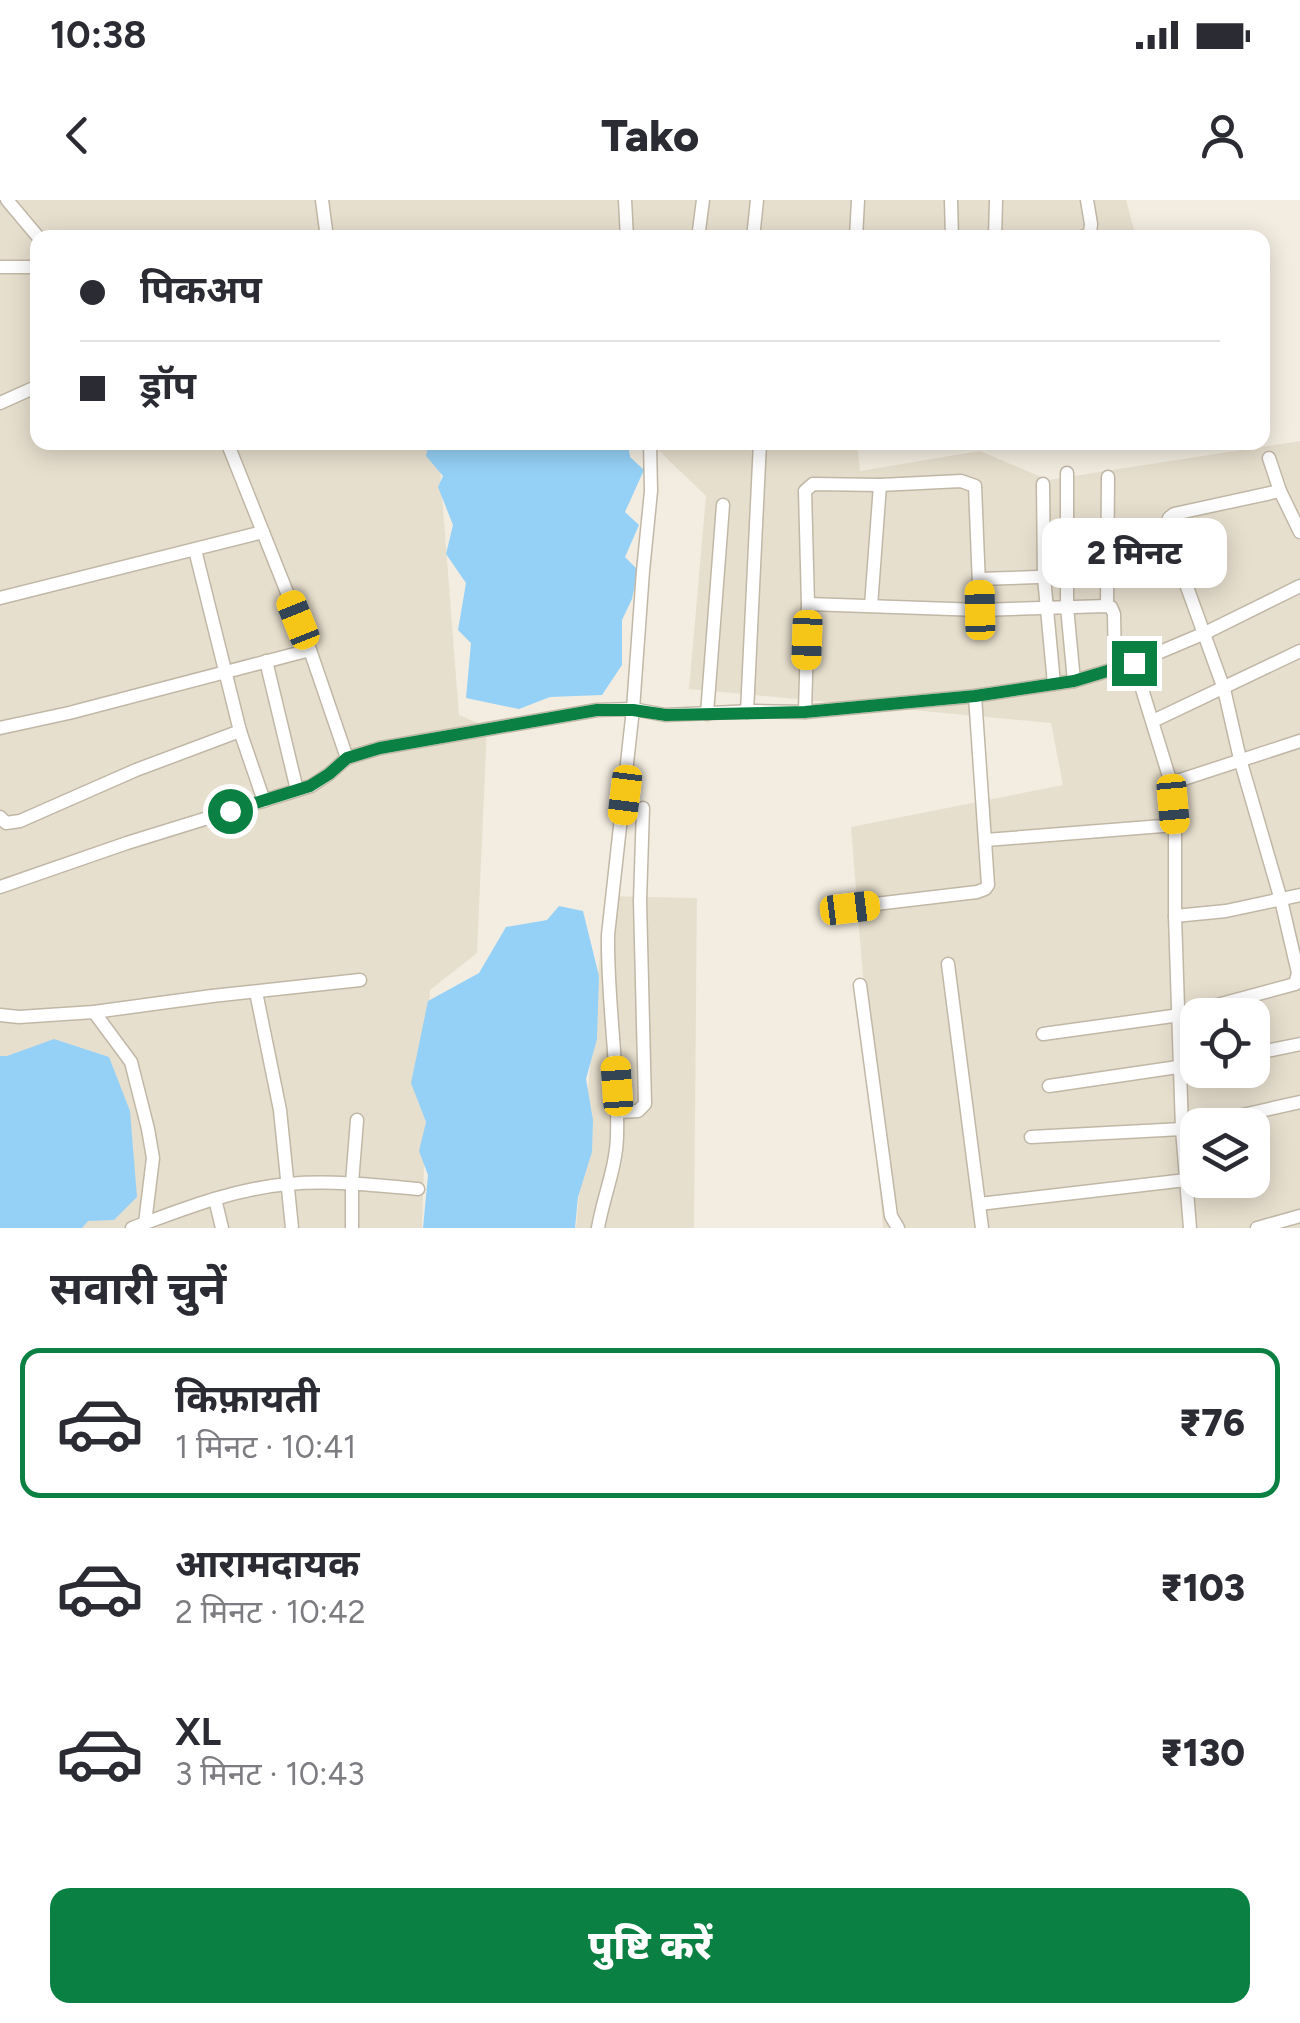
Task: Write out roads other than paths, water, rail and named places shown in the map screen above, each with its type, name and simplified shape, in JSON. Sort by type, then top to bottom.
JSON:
[{"type":"street","points":[[6,200],[32,230]]},
{"type":"street","points":[[322,200],[326,230]]},
{"type":"street","points":[[625,200],[627,230]]},
{"type":"street","points":[[699,230],[704,200]]},
{"type":"street","points":[[754,230],[757,200]]},
{"type":"street","points":[[856,230],[858,200]]},
{"type":"street","points":[[952,200],[952,230]]},
{"type":"street","points":[[994,230],[996,200]]},
{"type":"street","points":[[1087,200],[1090,230]]},
{"type":"street","points":[[0,267],[30,267]]},
{"type":"street","points":[[0,403],[30,390]]},
{"type":"street","points":[[230,450],[310,650],[347,758]]},
{"type":"street","points":[[598,1228],[616,1142],[617,1086],[607,972],[608,935],[633,710],[651,492],[650,450]]},
{"type":"street","points":[[757,712],[760,450]]},
{"type":"street","points":[[1269,458],[1300,532]]},
{"type":"street","points":[[1066,474],[1067,607],[1074,681]]},
{"type":"street","points":[[1107,606],[1108,477]]},
{"type":"street","points":[[805,712],[808,486],[961,481],[975,486],[980,610]]},
{"type":"street","points":[[871,606],[880,484]]},
{"type":"street","points":[[1043,484],[1044,577],[1054,684]]},
{"type":"street","points":[[1245,998],[1296,984],[1299,972],[1224,689],[1166,529],[1168,518],[1174,514],[1280,490]]},
{"type":"street","points":[[707,714],[722,505]]},
{"type":"street","points":[[0,598],[263,532]]},
{"type":"street","points":[[195,550],[240,731],[264,800]]},
{"type":"street","points":[[979,579],[1067,576]]},
{"type":"street","points":[[0,887],[297,790],[320,780],[347,758],[380,748],[597,710],[666,715],[805,712],[975,696],[1074,681],[1205,634],[1300,586]]},
{"type":"street","points":[[808,604],[980,610],[1111,607],[1124,666],[1153,721],[1172,782],[1180,1015],[1043,1034]]},
{"type":"street","points":[[0,728],[310,650]]},
{"type":"street","points":[[1153,721],[1300,651]]},
{"type":"street","points":[[266,661],[297,790]]},
{"type":"street","points":[[850,908],[985,889],[989,879],[975,696]]},
{"type":"street","points":[[0,817],[6,823],[20,821],[136,770],[240,731]]},
{"type":"street","points":[[1172,782],[1300,741]]},
{"type":"street","points":[[617,1112],[638,1112],[646,1104],[640,900],[643,808]]},
{"type":"street","points":[[986,840],[1175,825]]},
{"type":"street","points":[[1175,916],[1226,911],[1300,896]]},
{"type":"street","points":[[948,964],[982,1228]]},
{"type":"street","points":[[0,1014],[19,1017],[94,1012],[360,980]]},
{"type":"street","points":[[860,985],[891,1216],[898,1228]]},
{"type":"street","points":[[256,992],[280,1110],[292,1228]]},
{"type":"street","points":[[94,1012],[131,1062],[154,1158],[138,1226]]},
{"type":"street","points":[[1270,1050],[1300,1044]]},
{"type":"street","points":[[1048,1086],[1180,1068]]},
{"type":"street","points":[[1270,1109],[1300,1102]]},
{"type":"street","points":[[352,1228],[357,1120]]},
{"type":"street","points":[[1031,1138],[1180,1129]]},
{"type":"street","points":[[979,1204],[1180,1181]]},
{"type":"street","points":[[138,1226],[214,1198],[288,1184],[418,1188]]},
{"type":"street","points":[[214,1198],[222,1228]]},
{"type":"street","points":[[1188,1198],[1190,1228]]},
{"type":"street","points":[[1256,1228],[1300,1216]]},
{"type":"water","points":[[427,450],[629,450],[630,457],[644,470],[625,512],[639,525],[625,557],[638,570],[632,599],[622,620],[622,665],[602,695],[550,697],[519,709],[466,698],[471,643],[458,630],[466,583],[446,554],[453,525],[438,487],[443,476],[426,456]]},
{"type":"water","points":[[559,906],[583,911],[599,976],[597,1039],[586,1079],[593,1120],[592,1152],[578,1197],[575,1228],[423,1228],[428,1175],[419,1151],[426,1122],[411,1083],[428,1001],[479,973],[506,927],[547,920]]},
{"type":"water","points":[[54,1039],[109,1057],[130,1111],[137,1197],[114,1220],[88,1221],[82,1228],[0,1228],[0,1056]]}]
